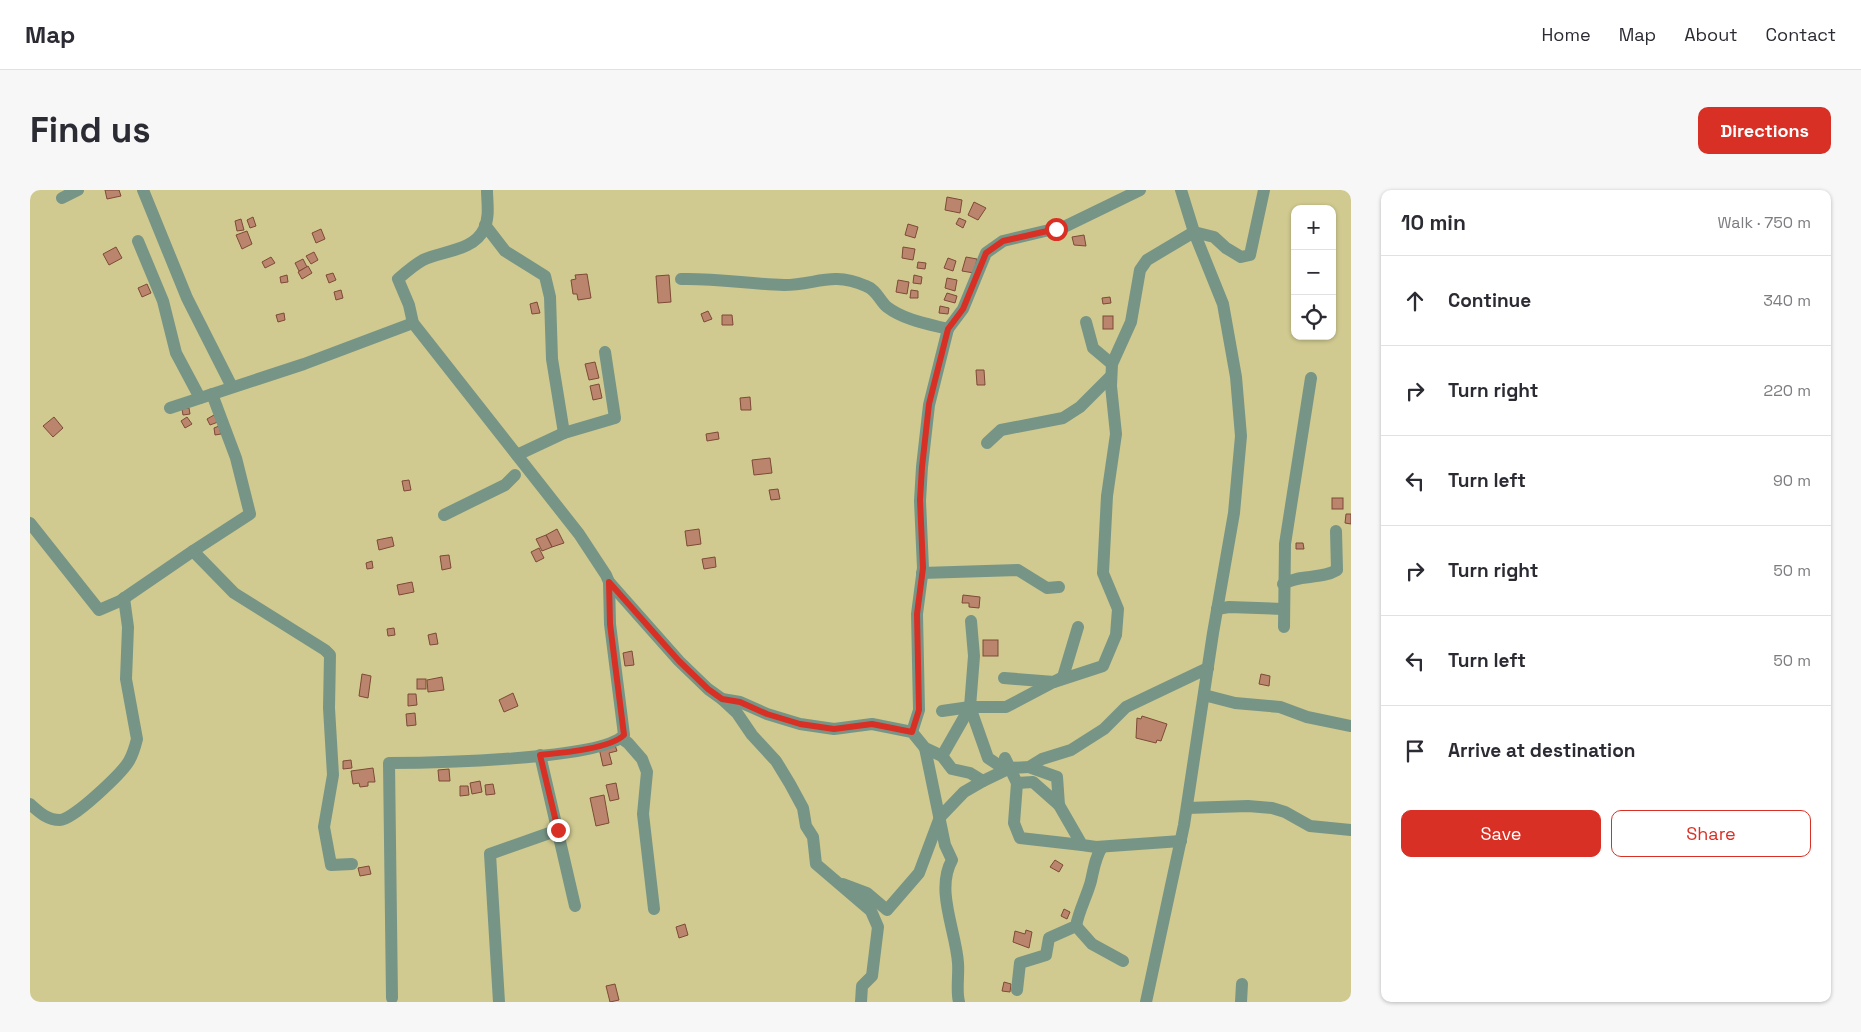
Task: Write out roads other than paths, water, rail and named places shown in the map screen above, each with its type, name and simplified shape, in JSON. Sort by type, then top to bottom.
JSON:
[{"type":"street","points":[[62,198],[78,190]]},
{"type":"street","points":[[142,190],[187,298],[232,387]]},
{"type":"street","points":[[487,190],[488,212],[479,236],[461,248],[424,260],[398,279],[409,305],[413,323],[579,534],[609,582],[679,661],[737,713],[752,735],[776,761],[803,808],[806,826],[813,837],[816,864],[871,911],[878,927],[872,976],[862,986],[861,1002]]},
{"type":"street","points":[[912,732],[919,710],[917,614],[922,573],[920,500],[923,458],[929,404],[948,329],[963,309],[986,253],[1003,241],[1066,226],[1140,190]]},
{"type":"street","points":[[1146,1002],[1187,808],[1217,609],[1234,513],[1241,436],[1224,304],[1194,232],[1181,190]]},
{"type":"street","points":[[987,443],[1001,430],[1063,418],[1080,407],[1111,370],[1131,322],[1140,270],[1147,260],[1194,232],[1214,237],[1226,248],[1241,257],[1250,255],[1264,190]]},
{"type":"street","points":[[485,224],[505,251],[545,276],[550,297],[552,358],[564,433]]},
{"type":"street","points":[[30,523],[99,610],[111,606],[124,598],[250,514],[236,458],[206,396],[176,353],[163,301],[138,241]]},
{"type":"street","points":[[681,279],[792,285],[830,278],[845,280],[867,286],[878,293],[887,306],[913,320],[948,329]]},
{"type":"street","points":[[1004,678],[1054,682],[1103,666],[1116,635],[1118,608],[1103,573],[1107,496],[1116,434],[1111,370],[1093,348],[1086,322]]},
{"type":"street","points":[[170,408],[338,352],[413,323]]},
{"type":"street","points":[[518,456],[564,433],[615,418],[605,352]]},
{"type":"street","points":[[1284,627],[1286,535],[1311,378]]},
{"type":"street","points":[[515,474],[518,456]]},
{"type":"street","points":[[444,516],[505,485],[515,474],[527,468]]},
{"type":"street","points":[[1284,584],[1292,579],[1329,575],[1337,570],[1336,531]]},
{"type":"street","points":[[193,551],[234,593],[330,655],[329,708],[333,775],[324,827],[331,865],[352,864]]},
{"type":"street","points":[[922,573],[1018,570],[1047,588],[1059,587]]},
{"type":"street","points":[[392,998],[390,763],[437,764],[540,755],[586,748],[621,738],[624,735],[623,722],[610,624],[609,582]]},
{"type":"street","points":[[30,804],[50,819],[62,820],[75,814],[128,763],[135,748],[137,739],[126,679],[128,627],[124,598]]},
{"type":"street","points":[[1217,609],[1229,607],[1283,609]]},
{"type":"street","points":[[972,621],[974,656],[970,707],[988,758],[1007,765],[1029,768],[1057,777],[1060,805]]},
{"type":"street","points":[[942,711],[970,707],[1006,707],[1063,677],[1078,627]]},
{"type":"street","points":[[1029,768],[1042,759],[1071,750],[1104,729],[1126,707],[1208,668]]},
{"type":"street","points":[[1204,695],[1235,703],[1280,707],[1306,717],[1351,726]]},
{"type":"street","points":[[722,699],[740,702],[767,714],[800,724],[834,729],[872,724],[912,732],[926,748],[942,756],[952,769],[970,773],[983,781]]},
{"type":"street","points":[[942,756],[970,707]]},
{"type":"street","points":[[621,738],[633,748],[647,772],[643,814],[654,909]]},
{"type":"street","points":[[926,748],[945,845],[952,860],[945,873],[951,925],[958,962],[959,1002]]},
{"type":"street","points":[[540,755],[576,906]]},
{"type":"street","points":[[833,880],[867,893],[887,910],[919,873],[940,817],[964,792],[1007,765]]},
{"type":"street","points":[[1007,765],[1017,783],[1014,823],[1020,838],[1102,847],[1181,841]]},
{"type":"street","points":[[1017,783],[1033,782],[1060,805],[1082,845]]},
{"type":"street","points":[[1187,808],[1248,806],[1272,808],[1285,812],[1310,826],[1351,830]]},
{"type":"street","points":[[499,1002],[490,854],[558,830]]},
{"type":"street","points":[[1102,847],[1095,858],[1090,882],[1078,912],[1076,926],[1092,944],[1123,961]]},
{"type":"street","points":[[1017,990],[1020,963],[1046,955],[1049,938],[1076,926]]},
{"type":"street","points":[[1241,1002],[1242,984]]}]
